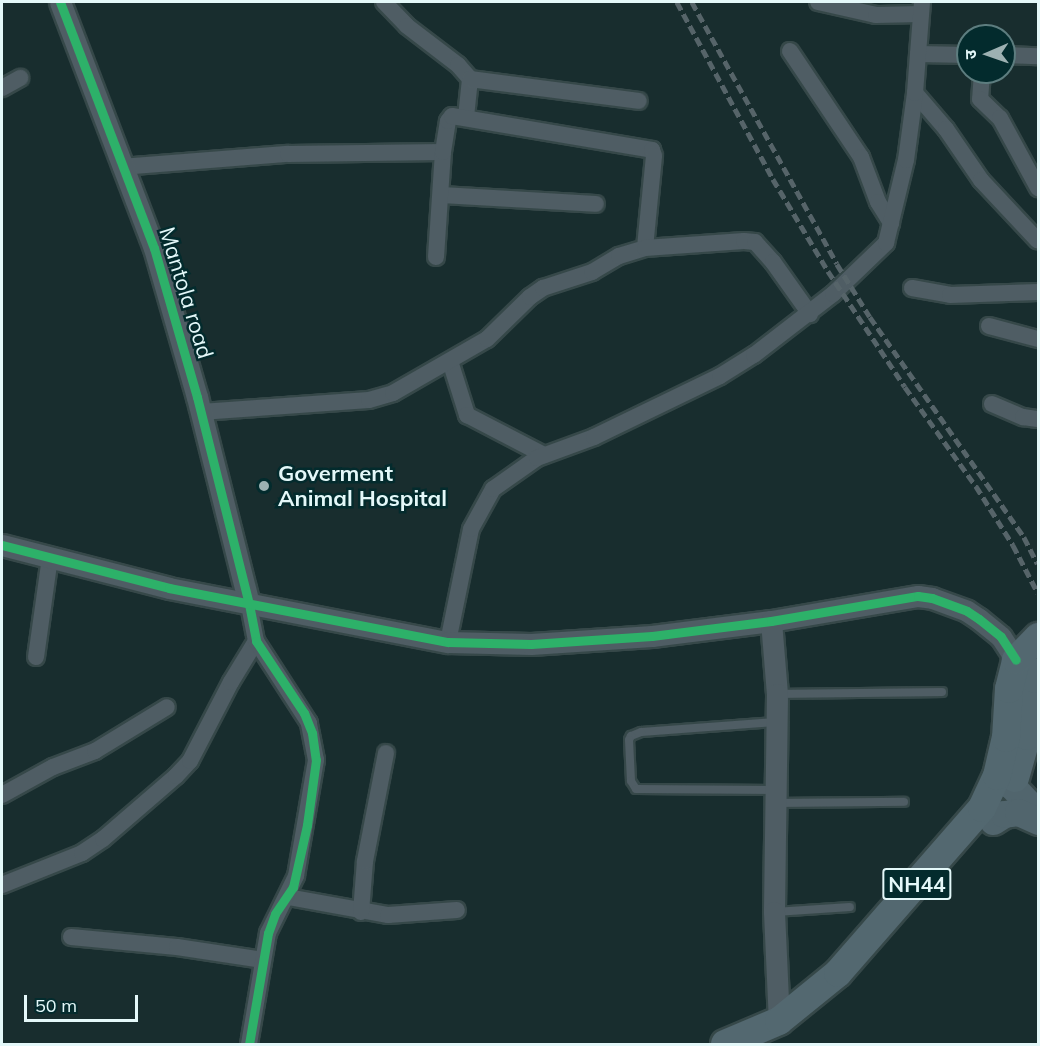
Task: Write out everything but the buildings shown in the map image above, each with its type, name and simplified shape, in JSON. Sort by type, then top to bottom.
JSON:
[{"type":"highway","name":"NH44","points":[[725,1044],[773,1033],[789,1034],[834,998],[993,821],[1004,781],[1009,689],[1027,666],[1036,638]]},
{"type":"highway","name":"NH44","points":[[773,1033],[838,973],[902,902],[1004,781],[1028,736],[1035,679],[1027,666]]},
{"type":"main road","points":[[1030,716],[1038,752]]},
{"type":"main road","points":[[1004,781],[1038,814]]},
{"type":"main road","points":[[993,821],[1004,814],[1018,812],[1038,821]]},
{"type":"street","name":"Mantola road","points":[[60,2],[121,167],[154,248],[201,412],[249,604]]},
{"type":"street","points":[[384,2],[407,26],[458,65],[470,79],[639,100]]},
{"type":"street","points":[[448,642],[474,522],[493,489],[544,455],[594,437],[720,376],[754,355],[810,314],[886,243],[906,160],[915,93],[922,8],[876,15],[818,2]]},
{"type":"street","points":[[790,51],[859,153],[878,202],[891,223]]},
{"type":"street","points":[[918,54],[956,55]]},
{"type":"street","points":[[1016,55],[1038,56]]},
{"type":"street","points":[[2,88],[20,78]]},
{"type":"street","points":[[466,118],[470,79]]},
{"type":"street","points":[[981,84],[980,99],[1000,118],[1038,188]]},
{"type":"street","points":[[915,93],[946,129],[981,180],[1038,241]]},
{"type":"street","points":[[436,256],[443,152],[449,118],[466,118],[652,150],[654,156],[645,248]]},
{"type":"street","points":[[121,167],[288,154],[443,152]]},
{"type":"street","points":[[441,195],[596,204]]},
{"type":"street","points":[[201,412],[369,400],[401,390],[487,339],[543,288],[592,272],[619,256],[645,248],[755,242],[773,262],[810,314]]},
{"type":"street","points":[[912,288],[950,295],[1038,292]]},
{"type":"street","points":[[989,326],[1038,339]]},
{"type":"street","points":[[450,361],[467,414],[544,455]]},
{"type":"street","points":[[992,404],[1023,417],[1038,419]]},
{"type":"street","points":[[2,545],[249,604],[448,642],[531,644],[630,638],[771,621],[903,598],[932,598],[967,611],[992,628],[1027,666]]},
{"type":"street","points":[[36,657],[50,558]]},
{"type":"street","points":[[249,604],[258,645],[304,713],[315,746],[316,760],[307,825],[296,876],[288,897],[276,914],[263,960],[249,1044]]},
{"type":"street","points":[[771,621],[777,694],[773,1033]]},
{"type":"street","points":[[3,881],[82,853],[112,832],[176,776],[190,761],[231,682],[258,645]]},
{"type":"street","points":[[2,795],[53,767],[95,751],[167,707]]},
{"type":"street","points":[[361,912],[365,861],[386,753]]},
{"type":"street","points":[[288,897],[387,915],[457,910]]},
{"type":"street","points":[[70,936],[177,947],[263,960]]},
{"type":"lane","points":[[777,694],[942,692]]},
{"type":"lane","points":[[777,722],[641,732],[631,736],[629,740],[631,781],[636,789],[904,802]]},
{"type":"lane","points":[[774,912],[850,907]]},
{"type":"railway","points":[[677,2],[773,179],[828,271],[905,387],[976,486],[1013,545],[1038,593]]},
{"type":"railway","points":[[692,2],[837,264],[870,317],[1024,537],[1038,564]]},
{"type":"cycle path","points":[[60,2],[154,248],[197,397],[249,604],[256,641],[304,713],[312,733],[316,760],[307,825],[293,887],[275,914],[268,933],[249,1044]]},
{"type":"cycle path","points":[[2,545],[169,588],[448,642],[531,644],[652,636],[771,621],[918,596],[932,598],[967,611],[1001,637],[1016,660]]},
{"type":"place","name":"Goverment Animal Hospital","points":[[264,486]]}]
